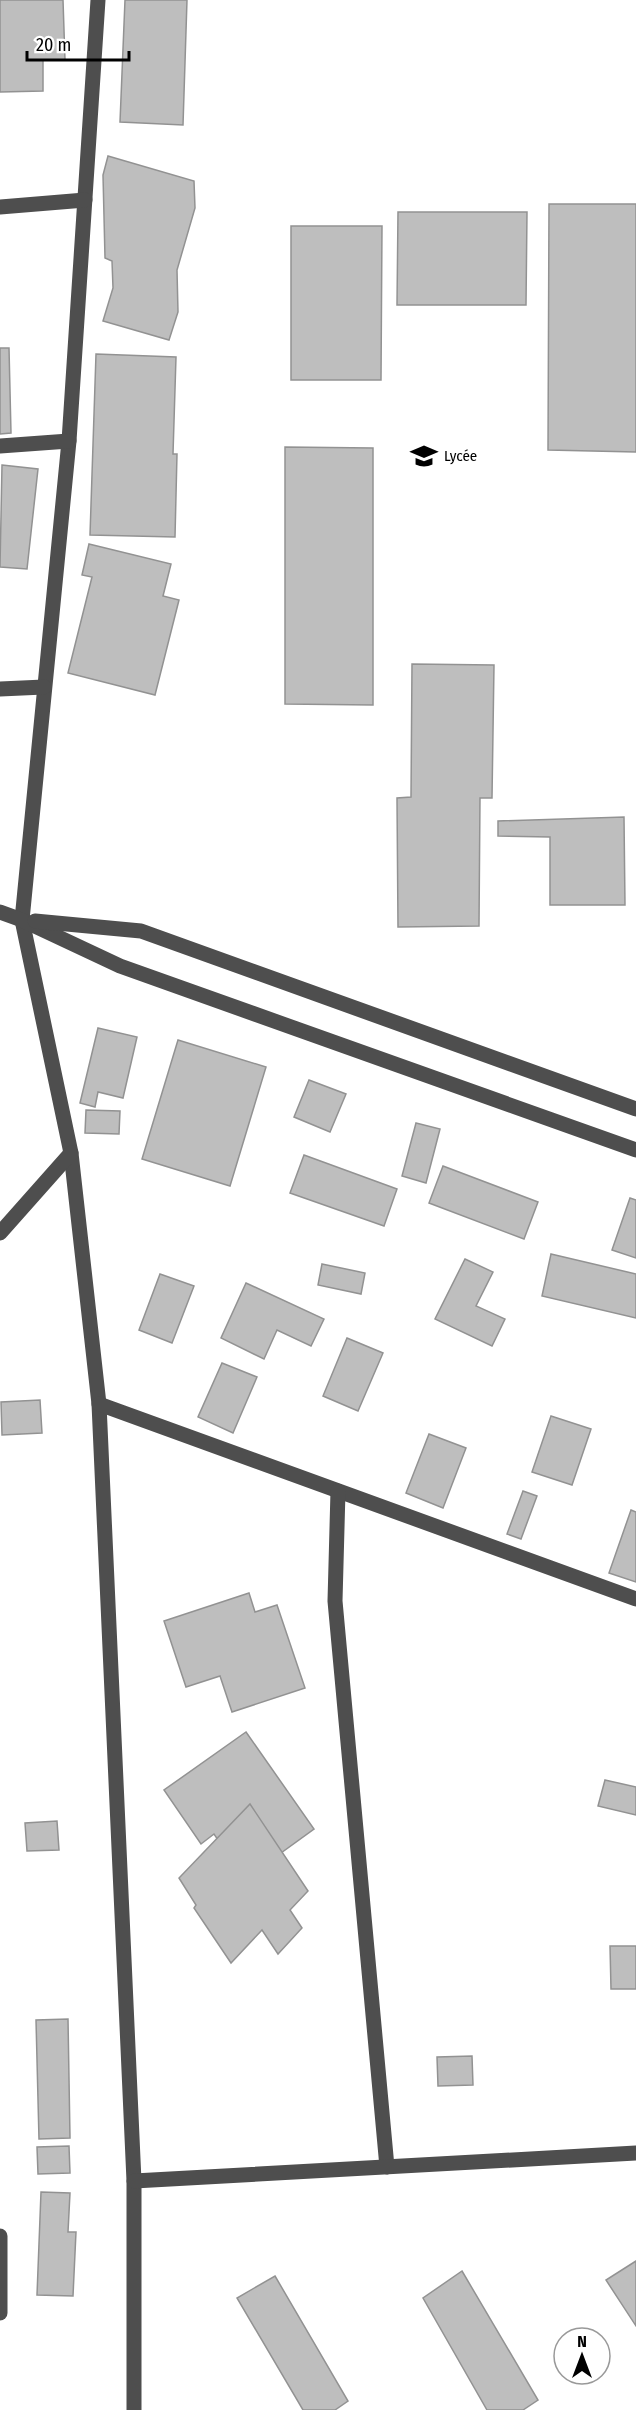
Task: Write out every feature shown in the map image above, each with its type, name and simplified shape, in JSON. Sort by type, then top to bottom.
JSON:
[{"type":"street","points":[[98,0],[69,441],[22,920],[71,1153],[99,1404],[134,2181],[134,2410]]},
{"type":"street","points":[[0,207],[85,200]]},
{"type":"street","points":[[0,446],[69,441]]},
{"type":"street","points":[[0,689],[44,687]]},
{"type":"street","points":[[0,912],[120,966],[636,1150]]},
{"type":"street","points":[[22,920],[141,931],[636,1109]]},
{"type":"street","points":[[0,1233],[71,1153]]},
{"type":"street","points":[[99,1404],[636,1599]]},
{"type":"street","points":[[338,1491],[335,1601],[387,2167]]},
{"type":"street","points":[[134,2181],[636,2153]]},
{"type":"street","points":[[0,2235],[0,2313]]},
{"type":"building","points":[[0,0],[63,0],[65,60],[43,60],[43,91],[0,92]]},
{"type":"building","points":[[125,0],[187,0],[183,125],[120,122]]},
{"type":"building","points":[[108,156],[194,181],[195,208],[177,270],[178,312],[169,340],[103,321],[113,288],[112,261],[105,258],[103,175]]},
{"type":"building","points":[[549,204],[636,204],[636,452],[548,450]]},
{"type":"building","points":[[398,212],[527,212],[526,305],[397,305]]},
{"type":"building","points":[[291,226],[382,226],[381,380],[291,380]]},
{"type":"building","points":[[0,348],[9,348],[11,433],[0,434]]},
{"type":"building","points":[[96,354],[176,357],[173,454],[177,454],[175,537],[90,535]]},
{"type":"building","points":[[285,447],[373,448],[373,705],[285,704]]},
{"type":"building","points":[[2,465],[38,469],[27,569],[0,567]]},
{"type":"building","points":[[89,544],[171,564],[163,596],[179,600],[155,695],[68,673],[92,577],[82,575]]},
{"type":"building","points":[[412,664],[494,665],[492,798],[480,798],[479,926],[398,927],[397,798],[411,797]]},
{"type":"building","points":[[624,817],[625,905],[550,905],[550,837],[498,836],[498,821]]},
{"type":"building","points":[[98,1028],[137,1037],[123,1098],[98,1092],[95,1107],[80,1103]]},
{"type":"building","points":[[178,1040],[266,1067],[230,1186],[142,1159]]},
{"type":"building","points":[[309,1080],[346,1094],[330,1132],[294,1117]]},
{"type":"building","points":[[86,1110],[120,1111],[119,1134],[85,1133]]},
{"type":"building","points":[[416,1123],[440,1129],[426,1183],[402,1176]]},
{"type":"building","points":[[304,1155],[397,1189],[384,1226],[290,1193]]},
{"type":"building","points":[[443,1166],[538,1202],[524,1239],[429,1203]]},
{"type":"building","points":[[630,1198],[636,1200],[636,1258],[612,1250]]},
{"type":"building","points":[[551,1254],[636,1274],[636,1318],[542,1296]]},
{"type":"building","points":[[465,1259],[493,1272],[476,1306],[505,1319],[492,1346],[435,1319]]},
{"type":"building","points":[[322,1264],[365,1273],[361,1294],[318,1285]]},
{"type":"building","points":[[160,1274],[194,1286],[172,1343],[139,1330]]},
{"type":"building","points":[[246,1283],[324,1319],[311,1346],[277,1330],[264,1359],[221,1338]]},
{"type":"building","points":[[347,1338],[383,1353],[358,1411],[323,1396]]},
{"type":"building","points":[[222,1363],[257,1377],[233,1433],[198,1417]]},
{"type":"building","points":[[40,1400],[42,1433],[2,1435],[1,1402]]},
{"type":"building","points":[[551,1416],[591,1429],[572,1485],[532,1472]]},
{"type":"building","points":[[429,1434],[466,1448],[443,1508],[406,1493]]},
{"type":"building","points":[[523,1491],[537,1496],[521,1539],[507,1534]]},
{"type":"building","points":[[631,1510],[636,1512],[636,1582],[609,1573]]},
{"type":"building","points":[[249,1593],[255,1612],[277,1605],[305,1688],[232,1712],[220,1676],[186,1687],[164,1621]]},
{"type":"building","points":[[246,1732],[314,1829],[263,1866],[257,1858],[239,1871],[214,1834],[201,1844],[164,1790]]},
{"type":"building","points":[[605,1780],[636,1787],[636,1815],[598,1806]]},
{"type":"building","points":[[250,1804],[308,1891],[290,1910],[302,1928],[278,1954],[262,1930],[231,1963],[194,1908],[196,1905],[179,1878]]},
{"type":"building","points":[[57,1821],[59,1850],[27,1851],[25,1823]]},
{"type":"building","points":[[610,1946],[636,1946],[636,1989],[611,1989]]},
{"type":"building","points":[[68,2019],[70,2138],[39,2139],[36,2020]]},
{"type":"building","points":[[472,2056],[473,2085],[438,2086],[437,2057]]},
{"type":"building","points":[[69,2146],[70,2173],[38,2174],[37,2147]]},
{"type":"building","points":[[41,2192],[70,2193],[68,2232],[76,2232],[73,2296],[37,2295]]},
{"type":"building","points":[[636,2261],[636,2326],[606,2280]]},
{"type":"building","points":[[462,2271],[538,2400],[523,2410],[487,2410],[423,2298]]},
{"type":"building","points":[[275,2276],[348,2401],[335,2410],[303,2410],[237,2298]]},
{"type":"place","name":"Lycée","points":[[424,456]]}]
